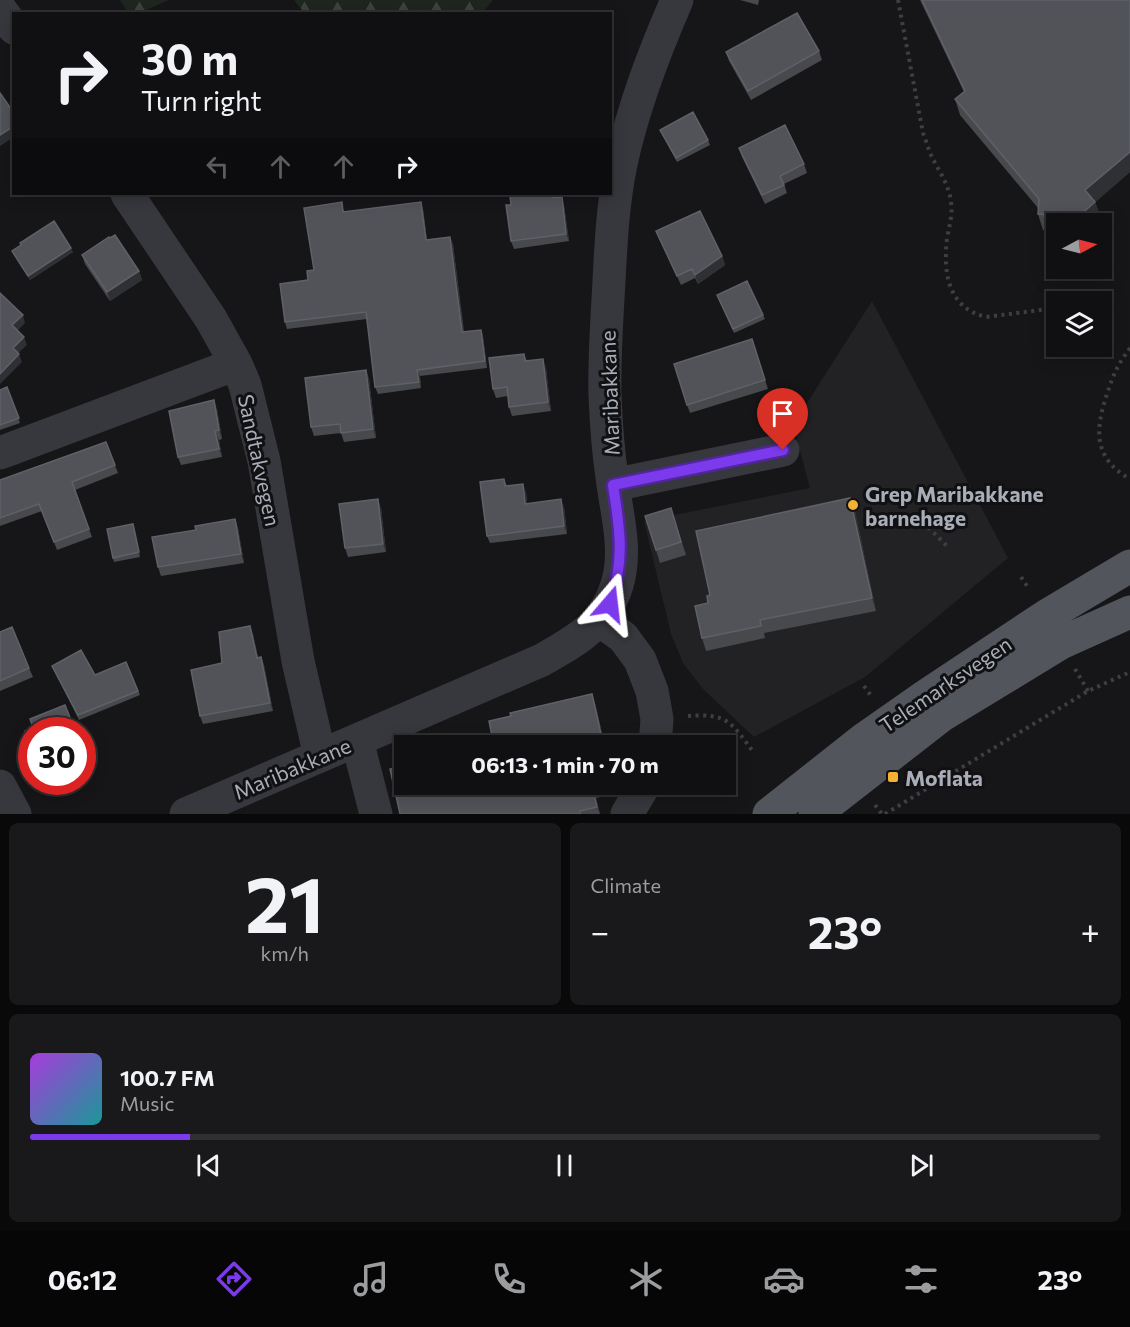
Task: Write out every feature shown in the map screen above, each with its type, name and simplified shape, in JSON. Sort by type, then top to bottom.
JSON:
[{"type":"main road","name":"Telemarksvegen","points":[[769,814],[864,739],[924,697],[1046,616],[1130,566]]},
{"type":"main road","name":"Telemarksvegen","points":[[815,814],[941,716],[1061,643],[1130,612]]},
{"type":"street","name":"Maribakkane","points":[[186,814],[542,660],[585,634],[600,620],[610,604],[618,582],[621,558],[621,531],[613,485],[604,363],[614,211],[621,164],[639,94],[677,0]]},
{"type":"street","points":[[0,9],[12,25]]},
{"type":"street","name":"Sandtakvegen","points":[[128,195],[211,319],[245,385],[264,461],[298,662],[320,756]]},
{"type":"street","points":[[0,453],[236,364]]},
{"type":"street","points":[[613,485],[783,450]]},
{"type":"street","points":[[600,620],[623,637],[640,660],[652,690],[656,732]]},
{"type":"street","points":[[357,740],[376,814]]},
{"type":"street","points":[[0,786],[15,814]]},
{"type":"street","points":[[627,814],[638,795]]},
{"type":"path","points":[[898,0],[923,133],[945,180],[952,203],[945,266],[955,297],[975,314],[986,317],[1046,309]]},
{"type":"path","points":[[1130,348],[1113,372],[1100,414],[1098,435],[1105,455],[1120,473],[1130,479]]},
{"type":"path","points":[[923,522],[948,547]]},
{"type":"path","points":[[875,806],[884,814],[1088,691],[1130,672]]},
{"type":"path","points":[[864,686],[872,698]]},
{"type":"path","points":[[656,732],[715,715],[734,726],[754,753]]},
{"type":"shaded area","name":"Grep Maribakkane barnehage","points":[[872,301],[1008,558],[865,677],[754,737],[703,689],[683,663],[671,634],[644,521],[810,488],[793,425]]},
{"type":"green space","points":[[120,0],[169,0],[141,12],[128,12]]},
{"type":"green space","points":[[294,0],[493,0],[483,12],[303,12]]},
{"type":"building","points":[[922,0],[1130,0],[1130,152],[1085,190],[1095,202],[1083,213],[1038,214],[1039,199],[955,99],[965,91]]},
{"type":"building","points":[[797,13],[819,51],[748,91],[726,52]]},
{"type":"building","points":[[0,93],[12,110],[12,127],[0,135]]},
{"type":"building","points":[[693,112],[708,140],[676,158],[660,130]]},
{"type":"building","points":[[785,125],[804,164],[780,176],[784,185],[762,195],[739,148]]},
{"type":"building","points":[[553,195],[553,198],[562,197],[566,234],[511,241],[506,205],[511,205],[510,196]]},
{"type":"building","points":[[342,202],[343,212],[421,202],[426,240],[450,237],[462,332],[481,330],[485,361],[417,370],[419,382],[375,387],[366,312],[285,322],[280,284],[308,280],[307,271],[314,270],[304,208]]},
{"type":"building","points":[[700,211],[722,256],[695,275],[692,269],[677,276],[656,231]]},
{"type":"building","points":[[54,221],[71,248],[28,276],[12,251],[21,245],[20,243]]},
{"type":"building","points":[[115,235],[139,271],[107,292],[82,255]]},
{"type":"building","points":[[747,281],[763,315],[733,329],[717,295]]},
{"type":"building","points":[[0,293],[23,315],[12,325],[24,337],[13,348],[19,354],[0,374]]},
{"type":"building","points":[[752,339],[765,380],[687,405],[674,364]]},
{"type":"building","points":[[524,354],[525,361],[543,359],[548,402],[509,407],[507,387],[493,389],[489,358]]},
{"type":"building","points":[[366,370],[373,429],[341,433],[340,424],[311,427],[305,378]]},
{"type":"building","points":[[7,387],[19,418],[0,425],[0,390]]},
{"type":"building","points":[[214,400],[219,430],[215,431],[219,449],[178,457],[169,411]]},
{"type":"building","points":[[106,442],[115,465],[72,482],[89,529],[54,542],[39,504],[0,518],[0,480]]},
{"type":"building","points":[[504,479],[505,486],[523,484],[525,504],[561,499],[564,526],[487,536],[480,482]]},
{"type":"building","points":[[850,498],[872,598],[760,620],[761,626],[702,638],[695,606],[708,603],[707,596],[710,595],[696,531]]},
{"type":"building","points":[[378,499],[383,544],[345,548],[339,504]]},
{"type":"building","points":[[671,508],[681,542],[656,550],[645,516]]},
{"type":"building","points":[[235,519],[241,554],[158,567],[152,537],[196,530],[195,526]]},
{"type":"building","points":[[133,524],[139,552],[113,558],[107,529]]},
{"type":"building","points":[[250,626],[257,658],[261,657],[270,703],[200,716],[191,670],[222,663],[219,632]]},
{"type":"building","points":[[12,627],[29,668],[0,681],[0,632]]},
{"type":"building","points":[[81,650],[95,675],[126,662],[138,691],[78,715],[52,666]]},
{"type":"building","points":[[592,694],[601,734],[492,735],[489,721],[511,716],[510,713]]},
{"type":"building","points":[[65,705],[70,717],[35,717]]},
{"type":"building","points":[[394,768],[394,787],[390,769]]},
{"type":"building","points":[[396,795],[594,795],[597,807],[580,811],[580,814],[400,814]]},
{"type":"place","name":"Grep Maribakkane barnehage","points":[[853,505]]},
{"type":"place","name":"Moflata","points":[[893,777]]},
{"type":"route","points":[[610,604],[618,582],[621,558],[621,531],[613,485],[783,450]]}]
